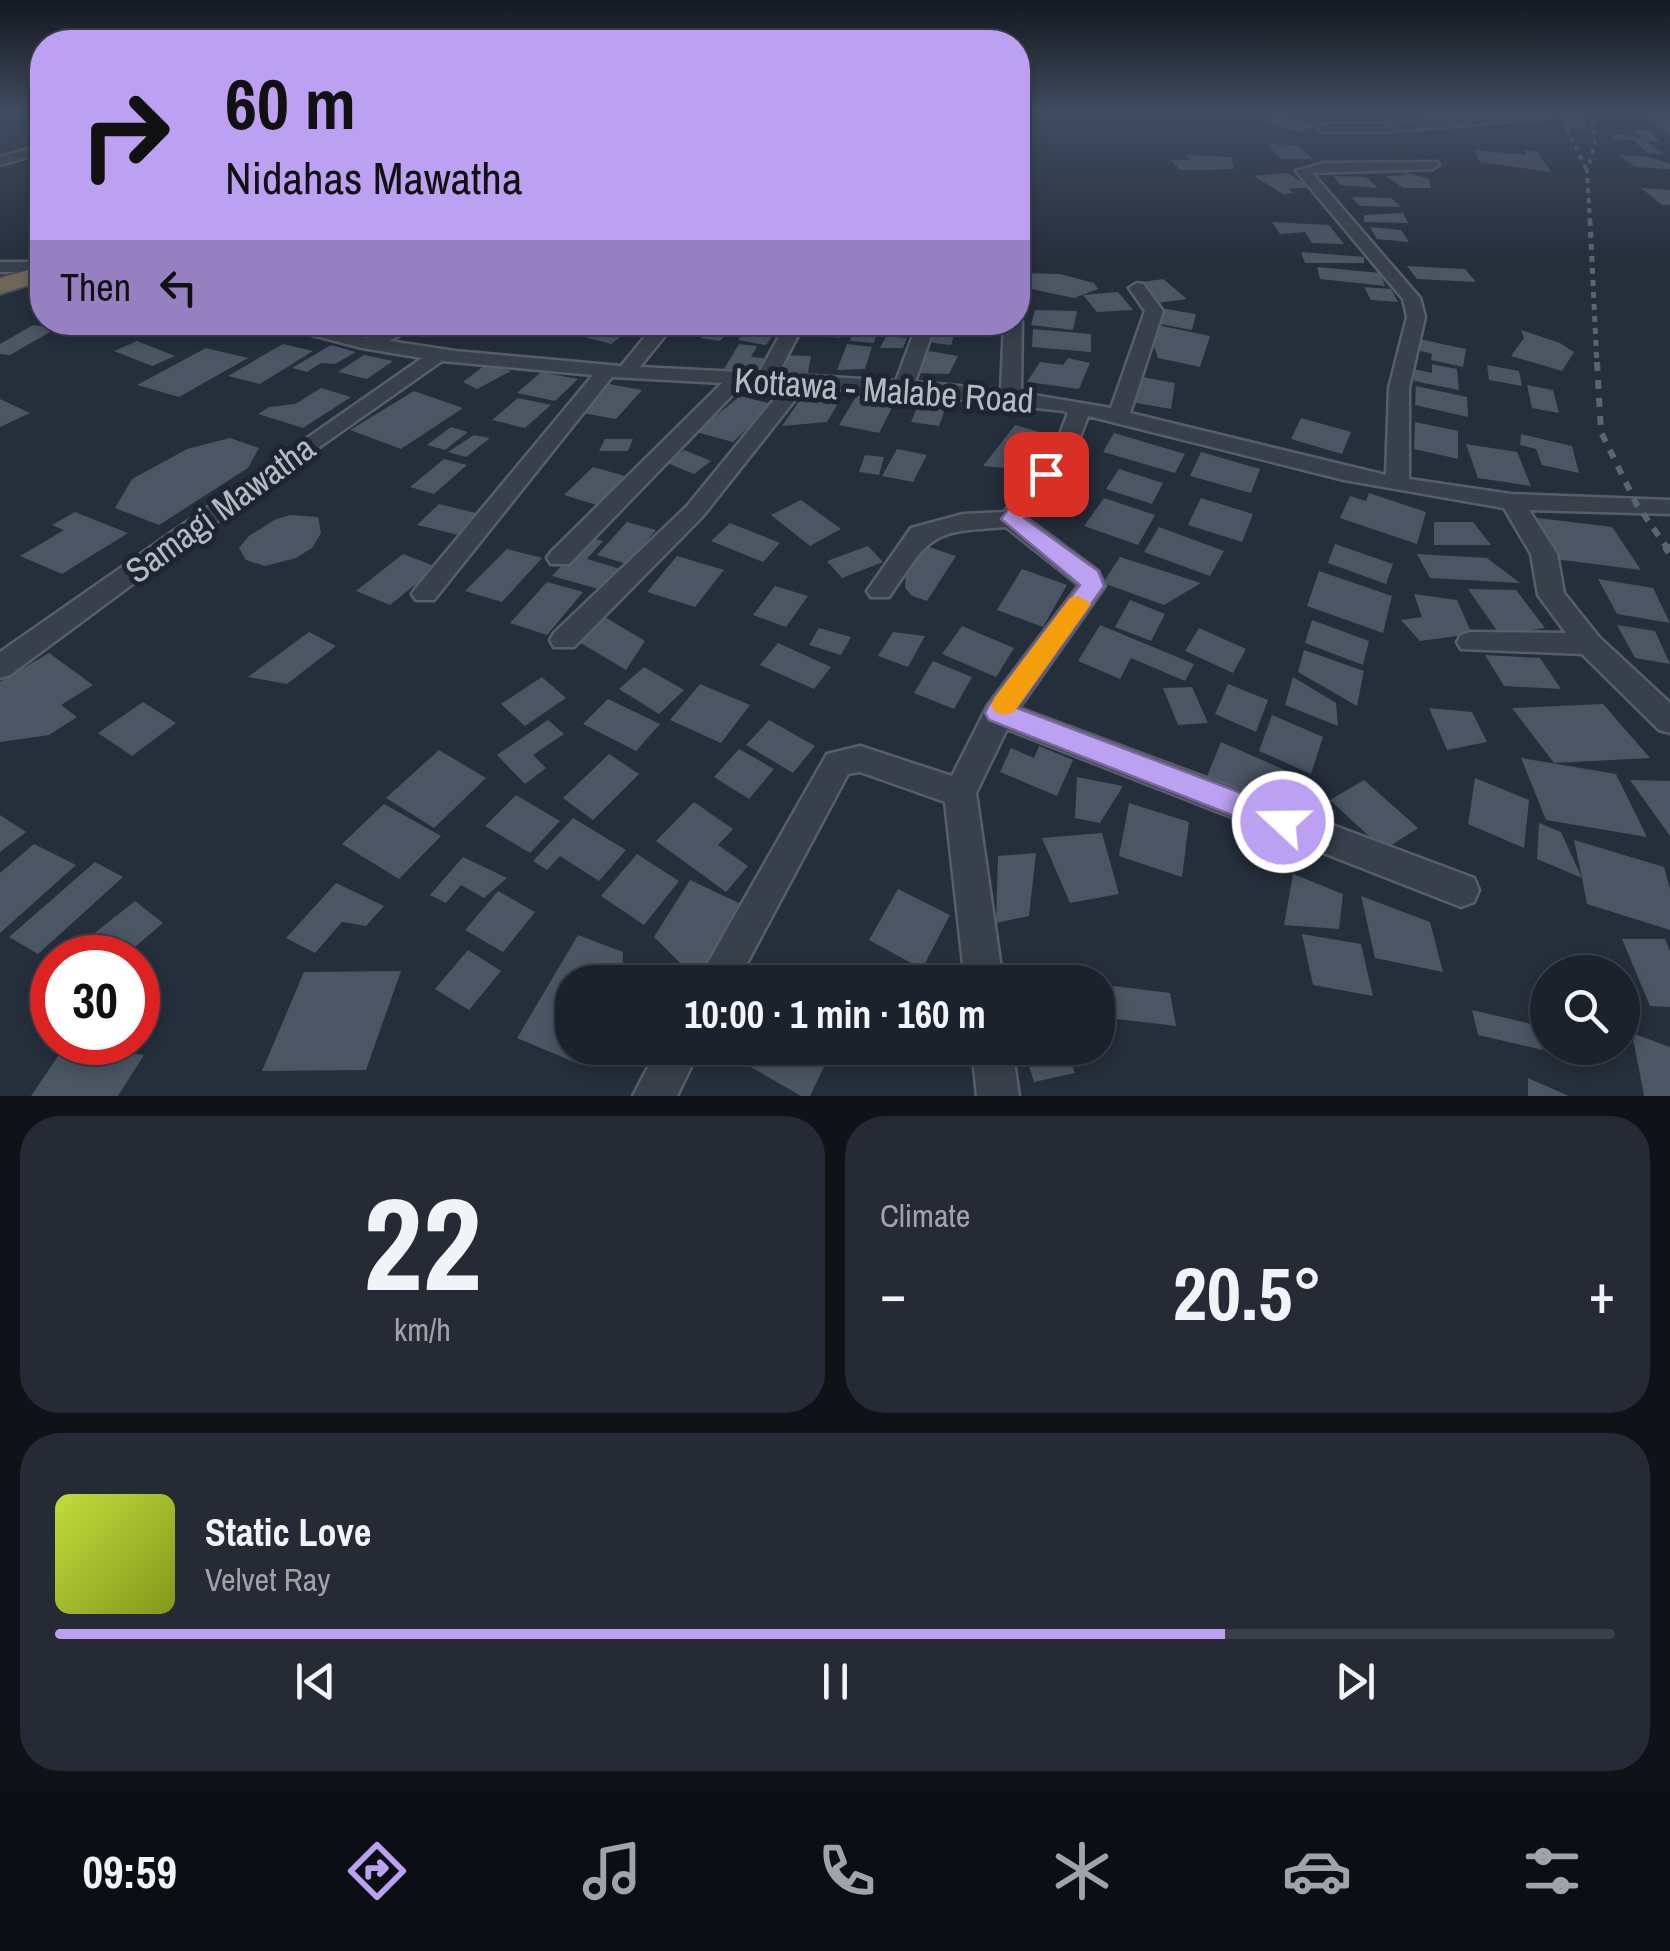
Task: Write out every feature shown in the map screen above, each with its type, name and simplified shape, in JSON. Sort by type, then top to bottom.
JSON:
[{"type":"highway","points":[[0,284],[30,273]]},
{"type":"street","points":[[1397,484],[1399,388],[1416,317],[1411,298],[1302,172],[1324,167],[1432,166]]},
{"type":"street","points":[[0,266],[30,268]]},
{"type":"street","points":[[1118,416],[1154,311],[1137,288]]},
{"type":"street","name":"Kottawa - Malabe Road","points":[[333,335],[441,353],[615,373],[766,378],[1012,397],[1081,407],[1397,484],[1512,501],[1670,508]]},
{"type":"street","points":[[369,343],[387,335]]},
{"type":"street","points":[[425,594],[615,373],[654,335]]},
{"type":"street","points":[[766,378],[789,335]]},
{"type":"street","points":[[903,388],[922,335]]},
{"type":"street","points":[[1012,335],[1012,397]]},
{"type":"street","name":"Samagi Mawatha","points":[[0,668],[273,469],[441,353]]},
{"type":"street","points":[[560,558],[737,378]]},
{"type":"street","points":[[564,640],[694,511],[799,380]]},
{"type":"street","points":[[1012,519],[1064,451],[1081,407]]},
{"type":"street","points":[[1512,501],[1544,554],[1551,595],[1589,644],[1670,721]]},
{"type":"street","points":[[880,590],[920,534],[964,522],[1012,519],[1089,576],[1092,586],[998,713],[960,793],[982,965]]},
{"type":"street","points":[[1471,642],[1589,644]]},
{"type":"street","points":[[998,713],[1461,890]]},
{"type":"street","points":[[725,965],[838,762],[860,759],[960,793]]},
{"type":"street","points":[[654,1096],[671,1065]]},
{"type":"street","points":[[994,1065],[998,1096]]},
{"type":"building","points":[[1174,163],[1233,163],[1234,169],[1180,170]]},
{"type":"building","points":[[1488,163],[1545,163],[1551,172]]},
{"type":"building","points":[[1630,163],[1670,164],[1670,169]]},
{"type":"building","points":[[1401,171],[1429,179],[1431,188],[1403,188],[1386,176],[1407,175]]},
{"type":"building","points":[[1287,173],[1310,187],[1287,189],[1294,193],[1283,194],[1254,176]]},
{"type":"building","points":[[1333,176],[1366,177],[1378,188],[1341,185]]},
{"type":"building","points":[[1641,188],[1670,190],[1670,205],[1662,205]]},
{"type":"building","points":[[1351,197],[1391,198],[1401,207],[1360,206]]},
{"type":"building","points":[[1403,213],[1408,223],[1364,222],[1364,215]]},
{"type":"building","points":[[1272,222],[1329,225],[1344,244],[1312,243],[1305,232],[1280,234]]},
{"type":"building","points":[[1370,227],[1401,230],[1409,242],[1377,239]]},
{"type":"building","points":[[1301,252],[1364,257],[1364,263],[1305,263]]},
{"type":"building","points":[[1407,266],[1465,269],[1476,282],[1417,279]]},
{"type":"building","points":[[1317,267],[1381,273],[1385,286],[1320,279]]},
{"type":"building","points":[[1030,273],[1060,274],[1094,283],[1098,289],[1074,298],[1030,289]]},
{"type":"building","points":[[1163,279],[1187,299],[1157,303],[1134,283]]},
{"type":"building","points":[[1364,287],[1391,289],[1398,302],[1371,300]]},
{"type":"building","points":[[1118,292],[1133,310],[1097,312],[1083,295]]},
{"type":"building","points":[[1160,308],[1196,314],[1192,330],[1155,323]]},
{"type":"building","points":[[1035,310],[1077,311],[1073,330],[1031,325]]},
{"type":"building","points":[[1157,325],[1210,336],[1200,367],[1158,358],[1151,338]]},
{"type":"building","points":[[30,327],[30,335],[45,335],[10,355],[0,354],[0,344]]},
{"type":"building","points":[[1033,329],[1091,334],[1091,352],[1032,347]]},
{"type":"building","points":[[1521,330],[1574,352],[1562,371],[1511,356],[1524,338]]},
{"type":"building","points":[[576,335],[623,335],[611,344]]},
{"type":"building","points":[[702,335],[725,335],[720,341],[701,338]]},
{"type":"building","points":[[742,335],[773,335],[766,345],[738,340]]},
{"type":"building","points":[[852,335],[876,335],[874,343],[850,341]]},
{"type":"building","points":[[930,335],[954,335],[951,345],[927,342]]},
{"type":"building","points":[[886,336],[907,338],[903,348],[880,348]]},
{"type":"building","points":[[1419,339],[1466,349],[1463,367],[1431,360],[1432,354],[1417,350]]},
{"type":"building","points":[[137,341],[175,356],[152,366],[114,351]]},
{"type":"building","points":[[283,344],[313,351],[260,384],[228,376]]},
{"type":"building","points":[[739,344],[757,346],[751,357],[764,358],[757,372],[724,369]]},
{"type":"building","points":[[847,344],[872,347],[865,369],[837,370]]},
{"type":"building","points":[[331,345],[356,352],[335,364],[321,363],[307,372],[292,368]]},
{"type":"building","points":[[206,348],[248,358],[179,397],[137,385]]},
{"type":"building","points":[[929,351],[958,356],[949,374],[917,373]]},
{"type":"building","points":[[364,355],[393,361],[367,379],[338,372]]},
{"type":"building","points":[[782,355],[811,356],[808,373],[779,372]]},
{"type":"building","points":[[1068,358],[1090,363],[1079,389],[1027,382],[1040,362],[1063,365]]},
{"type":"building","points":[[1432,364],[1457,369],[1459,390],[1414,381],[1414,369],[1432,373]]},
{"type":"building","points":[[485,365],[511,371],[477,389],[463,382]]},
{"type":"building","points":[[1487,365],[1519,371],[1522,386],[1489,380]]},
{"type":"building","points":[[541,372],[578,379],[555,401],[517,393]]},
{"type":"building","points":[[1137,376],[1175,383],[1171,409],[1131,402]]},
{"type":"building","points":[[609,384],[642,390],[616,419],[582,413]]},
{"type":"building","points":[[1527,385],[1553,390],[1559,413],[1532,408]]},
{"type":"building","points":[[1416,386],[1467,397],[1468,417],[1415,405]]},
{"type":"building","points":[[321,388],[351,397],[303,428],[258,414],[269,407],[295,404]]},
{"type":"building","points":[[414,391],[463,408],[401,449],[350,430]]},
{"type":"building","points":[[804,394],[840,400],[827,422],[782,426]]},
{"type":"building","points":[[857,395],[895,402],[879,433],[839,425]]},
{"type":"building","points":[[740,396],[772,404],[733,442],[696,432]]},
{"type":"building","points":[[518,398],[551,405],[525,428],[492,420]]},
{"type":"building","points":[[0,399],[30,413],[0,427]]},
{"type":"building","points":[[920,400],[947,404],[939,426],[911,422]]},
{"type":"building","points":[[1301,418],[1351,432],[1342,454],[1291,439]]},
{"type":"building","points":[[1415,422],[1458,431],[1458,459],[1414,449]]},
{"type":"building","points":[[1015,425],[1043,433],[1017,469],[983,466]]},
{"type":"building","points":[[451,427],[468,432],[445,450],[427,445]]},
{"type":"building","points":[[1114,433],[1185,454],[1175,473],[1103,452]]},
{"type":"building","points":[[1521,434],[1572,446],[1579,473],[1542,465],[1536,449],[1520,445]]},
{"type":"building","points":[[474,435],[490,438],[466,457],[448,452]]},
{"type":"building","points":[[230,438],[259,448],[248,468],[159,525],[115,508],[132,479],[187,449]]},
{"type":"building","points":[[605,439],[633,439],[628,451],[599,451]]},
{"type":"building","points":[[1466,444],[1517,452],[1531,486],[1478,478]]},
{"type":"building","points":[[897,449],[927,455],[913,482],[882,476]]},
{"type":"building","points":[[684,450],[711,461],[694,474],[667,463]]},
{"type":"building","points":[[1201,452],[1260,469],[1251,493],[1190,476]]},
{"type":"building","points":[[865,455],[884,457],[879,475],[859,472]]},
{"type":"building","points":[[444,459],[467,465],[434,494],[410,487]]},
{"type":"building","points":[[593,467],[632,478],[603,507],[564,495]]},
{"type":"building","points":[[1119,469],[1163,483],[1152,504],[1106,489]]},
{"type":"building","points":[[1369,493],[1426,512],[1417,544],[1340,518],[1350,496],[1366,501]]},
{"type":"building","points":[[1104,498],[1155,515],[1138,545],[1084,526]]},
{"type":"building","points":[[1201,498],[1253,514],[1242,542],[1188,525]]},
{"type":"building","points":[[801,500],[841,529],[810,546],[771,515]]},
{"type":"building","points":[[439,504],[484,515],[463,536],[417,525]]},
{"type":"building","points":[[75,512],[128,533],[62,574],[20,556],[64,530],[52,525]]},
{"type":"building","points":[[290,515],[318,517],[321,533],[312,548],[296,558],[265,566],[246,560],[239,548],[249,536]]},
{"type":"building","points":[[1530,517],[1612,527],[1641,570],[1554,559]]},
{"type":"building","points":[[627,522],[656,530],[627,564],[597,555]]},
{"type":"building","points":[[1434,522],[1473,522],[1491,545],[1434,545]]},
{"type":"building","points":[[730,523],[780,543],[763,562],[711,541]]},
{"type":"building","points":[[1159,527],[1224,551],[1210,576],[1144,552]]},
{"type":"building","points":[[588,537],[603,541],[587,559],[627,571],[609,592],[552,576]]},
{"type":"building","points":[[1335,544],[1393,564],[1386,584],[1328,563]]},
{"type":"building","points":[[923,545],[956,556],[927,601],[912,596],[905,588],[906,570]]},
{"type":"building","points":[[868,546],[883,562],[842,578],[827,561]]},
{"type":"building","points":[[507,549],[542,558],[502,602],[465,591]]},
{"type":"building","points":[[403,554],[437,567],[390,605],[356,591]]},
{"type":"building","points":[[1417,554],[1487,558],[1520,583],[1430,578]]},
{"type":"building","points":[[677,556],[724,570],[695,607],[647,592]]},
{"type":"building","points":[[1120,557],[1201,583],[1164,605],[1103,583]]},
{"type":"building","points":[[1022,569],[1067,585],[1043,627],[997,610]]},
{"type":"building","points":[[1319,571],[1392,596],[1383,633],[1307,606]]},
{"type":"building","points":[[1598,579],[1653,588],[1670,623],[1617,614]]},
{"type":"building","points":[[547,582],[583,592],[547,635],[510,623]]},
{"type":"building","points":[[775,586],[808,596],[786,627],[753,615]]},
{"type":"building","points":[[1468,589],[1516,590],[1545,628],[1500,635]]},
{"type":"building","points":[[1414,594],[1457,600],[1472,634],[1420,641],[1401,620],[1422,617]]},
{"type":"building","points":[[1130,600],[1165,614],[1151,641],[1115,627]]},
{"type":"building","points":[[603,616],[645,641],[626,670],[574,639]]},
{"type":"building","points":[[1312,620],[1369,641],[1363,665],[1305,643]]},
{"type":"building","points":[[1100,625],[1194,664],[1185,681],[1131,658],[1120,679],[1078,661]]},
{"type":"building","points":[[1617,625],[1655,631],[1670,664],[1635,658]]},
{"type":"building","points":[[962,626],[1014,648],[996,677],[942,654]]},
{"type":"building","points":[[819,628],[851,637],[841,655],[809,645]]},
{"type":"building","points":[[1199,628],[1246,649],[1233,673],[1185,651]]},
{"type":"building","points":[[309,632],[336,646],[287,684],[248,677]]},
{"type":"building","points":[[893,632],[925,636],[908,667],[878,656]]},
{"type":"building","points":[[778,643],[831,667],[814,689],[760,665]]},
{"type":"building","points":[[1304,650],[1364,671],[1357,706],[1298,672]]},
{"type":"building","points":[[49,653],[93,685],[61,705],[77,717],[49,735],[0,742],[0,682]]},
{"type":"building","points":[[1485,655],[1540,658],[1561,689],[1504,686]]},
{"type":"building","points":[[933,661],[972,677],[954,709],[914,693]]},
{"type":"building","points":[[644,667],[684,690],[659,714],[619,689]]},
{"type":"building","points":[[542,677],[566,698],[525,726],[501,704]]},
{"type":"building","points":[[1293,677],[1336,703],[1338,726],[1285,705]]},
{"type":"building","points":[[700,684],[750,705],[721,743],[670,720]]},
{"type":"building","points":[[1228,684],[1268,700],[1256,732],[1215,714]]},
{"type":"building","points":[[1192,687],[1208,723],[1178,725],[1163,688]]},
{"type":"building","points":[[608,699],[660,724],[636,751],[583,724]]},
{"type":"building","points":[[143,702],[176,723],[132,756],[98,733]]},
{"type":"building","points":[[1603,704],[1650,758],[1554,763],[1512,708]]},
{"type":"building","points":[[1429,708],[1472,712],[1487,742],[1447,750]]},
{"type":"building","points":[[1272,715],[1323,737],[1311,774],[1259,751]]},
{"type":"building","points":[[548,720],[564,734],[533,755],[546,768],[525,784],[497,755]]},
{"type":"building","points":[[769,720],[815,746],[793,773],[746,745]]},
{"type":"building","points":[[1221,742],[1303,778],[1296,798],[1267,786],[1260,804],[1206,779]]},
{"type":"building","points":[[1039,746],[1073,760],[1057,796],[1000,772],[1011,748],[1034,758]]},
{"type":"building","points":[[739,749],[774,769],[749,799],[714,777]]},
{"type":"building","points":[[439,750],[486,778],[434,828],[386,798]]},
{"type":"building","points":[[609,754],[639,774],[593,820],[563,798]]},
{"type":"building","points":[[1521,758],[1616,774],[1647,837],[1546,820]]},
{"type":"building","points":[[1077,777],[1123,786],[1100,823],[1075,818]]},
{"type":"building","points":[[1475,778],[1529,800],[1524,848],[1468,824]]},
{"type":"building","points":[[1364,780],[1418,828],[1384,850],[1330,800]]},
{"type":"building","points":[[1630,780],[1670,781],[1670,836]]},
{"type":"building","points":[[516,795],[560,821],[530,853],[485,826]]},
{"type":"building","points":[[694,802],[733,829],[718,845],[748,866],[726,892],[656,841]]},
{"type":"building","points":[[1129,803],[1189,822],[1182,877],[1119,856]]},
{"type":"building","points":[[384,804],[441,836],[399,879],[342,844]]},
{"type":"building","points":[[0,815],[26,832],[0,852]]},
{"type":"building","points":[[573,818],[626,850],[599,881],[560,856],[547,870],[533,861]]},
{"type":"building","points":[[1539,823],[1561,832],[1582,878],[1537,859]]},
{"type":"building","points":[[1102,833],[1119,894],[1070,903],[1042,838]]},
{"type":"building","points":[[1574,840],[1664,867],[1670,889],[1670,930],[1587,904]]},
{"type":"building","points":[[34,844],[76,865],[0,933],[0,873]]},
{"type":"building","points":[[1036,853],[1029,916],[996,923],[998,856]]},
{"type":"building","points":[[637,854],[679,881],[644,925],[601,896]]},
{"type":"building","points":[[463,857],[507,878],[484,898],[461,885],[446,903],[430,895]]},
{"type":"building","points":[[95,862],[123,877],[59,935],[30,935],[30,949],[9,937]]},
{"type":"building","points":[[1293,874],[1343,894],[1339,929],[1284,925]]},
{"type":"building","points":[[690,880],[741,904],[706,965],[682,965],[654,937]]},
{"type":"building","points":[[336,883],[384,906],[366,926],[342,922],[315,953],[286,938]]},
{"type":"building","points":[[898,889],[950,915],[924,965],[915,965],[869,940]]},
{"type":"building","points":[[498,891],[535,912],[503,952],[465,930]]},
{"type":"building","points":[[1361,896],[1430,922],[1443,972],[1375,958]]},
{"type":"building","points":[[135,901],[163,923],[149,935],[92,935]]},
{"type":"building","points":[[1302,934],[1361,944],[1373,996],[1313,985]]},
{"type":"building","points":[[578,935],[623,952],[623,965],[560,965]]},
{"type":"building","points":[[1622,939],[1665,939],[1670,951],[1670,1007],[1650,1006],[1640,982],[1640,955],[1629,955]]},
{"type":"building","points":[[468,950],[501,971],[469,1010],[435,989]]},
{"type":"building","points":[[401,971],[366,1070],[262,1071],[304,972]]},
{"type":"building","points":[[555,974],[555,1054],[517,1038]]},
{"type":"building","points":[[1115,986],[1170,993],[1176,1026],[1117,1019]]},
{"type":"building","points":[[1472,1010],[1530,1024],[1530,1047],[1478,1035]]},
{"type":"building","points":[[1640,1036],[1670,1047],[1670,1096],[1644,1096],[1638,1065]]},
{"type":"building","points":[[52,1065],[138,1065],[118,1096],[31,1096]]},
{"type":"building","points":[[747,1065],[825,1065],[810,1096],[801,1096]]},
{"type":"building","points":[[1028,1065],[1072,1065],[1075,1073],[1034,1082]]},
{"type":"building","points":[[1528,1078],[1569,1096],[1528,1096]]},
{"type":"railway","points":[[1583,163],[1587,171]]},
{"type":"railway","points":[[1587,171],[1589,163]]},
{"type":"railway","points":[[1587,171],[1590,223]]},
{"type":"railway","points":[[1590,220],[1597,365]]},
{"type":"railway","points":[[1597,362],[1601,432],[1637,505],[1668,549]]},
{"type":"slow traffic","points":[[1004,705],[1079,604]]},
{"type":"route","points":[[1046,474],[1012,519],[1089,576],[1092,586],[998,713],[1283,822]]}]
